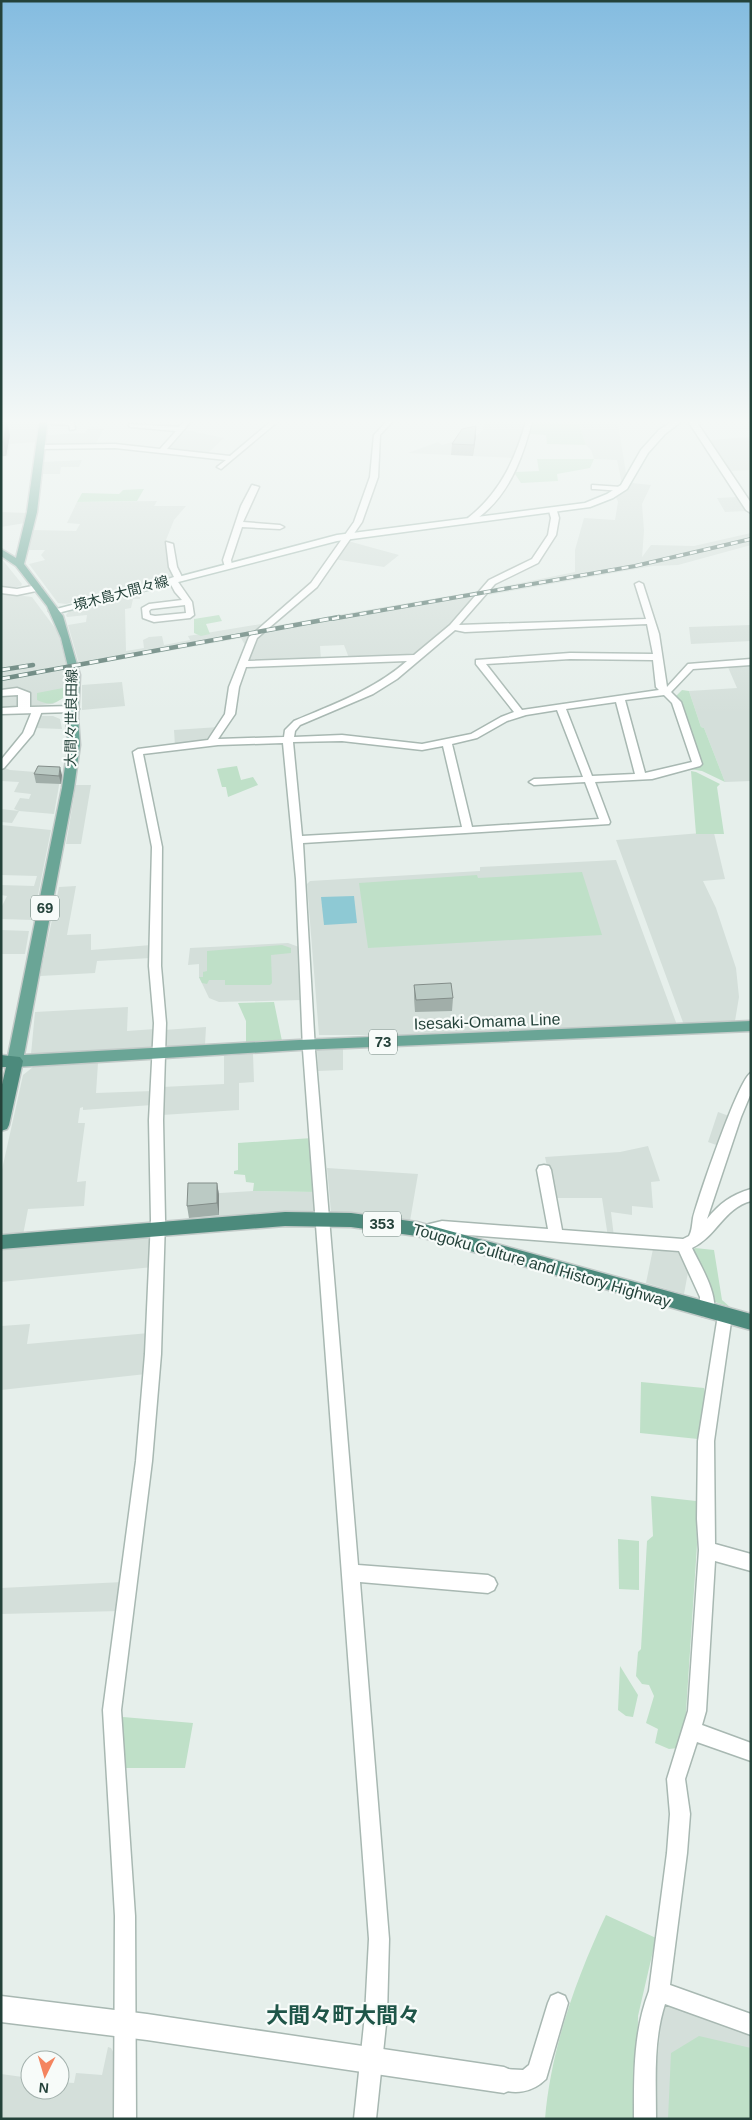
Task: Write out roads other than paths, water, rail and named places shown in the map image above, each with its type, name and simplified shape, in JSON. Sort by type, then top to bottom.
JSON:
[{"type":"highway","points":[[1,1125],[8,1061]]},
{"type":"highway","name":"Tougoku Culture and History Highway","points":[[1,1242],[158,1229],[323,1219],[399,1226],[751,1322]]},
{"type":"main road","points":[[19,564],[31,517]]},
{"type":"main road","name":"境木島大間々線","points":[[54,610],[228,564],[346,536],[499,517]]},
{"type":"main road","name":"大間々世良田線","points":[[1,552],[19,564],[54,610],[62,624],[74,669],[74,745],[68,788],[8,1061]]},
{"type":"main road","points":[[1,590],[17,592],[37,588]]},
{"type":"main road","points":[[1,693],[24,692],[24,711]]},
{"type":"main road","points":[[1,711],[73,709]]},
{"type":"main road","name":"Isesaki-Omama Line","points":[[8,1061],[309,1045],[712,1030],[751,1026]]},
{"type":"main road","points":[[1,2009],[126,2025],[504,2080]]},
{"type":"street","points":[[228,564],[227,560],[242,517]]},
{"type":"street","points":[[212,742],[215,734],[230,714],[234,687],[256,634],[314,585],[360,517]]},
{"type":"street","points":[[471,520],[474,517]]},
{"type":"street","points":[[365,2119],[378,1982],[380,1939],[309,1045],[305,939],[288,741],[290,730],[297,723],[370,692],[394,677],[453,627],[492,582],[533,563],[541,555],[552,535],[554,517]]},
{"type":"street","points":[[239,524],[280,527]]},
{"type":"street","points":[[169,544],[175,578],[188,602],[190,615],[187,617],[154,620],[146,616],[145,610],[149,607],[188,602]]},
{"type":"street","points":[[534,782],[652,776],[697,763],[676,702],[661,687],[658,657],[651,621],[639,584]]},
{"type":"street","points":[[453,627],[465,629],[651,621]]},
{"type":"street","points":[[520,713],[479,662],[570,656],[658,657]]},
{"type":"street","points":[[242,664],[417,658]]},
{"type":"street","points":[[125,2119],[125,1916],[112,1710],[144,1461],[153,1354],[158,1229],[156,1120],[160,1014],[155,966],[157,847],[138,752],[212,742],[348,738],[415,748],[447,743],[478,734],[520,713],[665,692],[675,687],[689,667],[751,662]]},
{"type":"street","points":[[620,699],[641,777]]},
{"type":"street","points":[[297,840],[605,822],[561,707]]},
{"type":"street","points":[[1,766],[28,734],[37,710]]},
{"type":"street","points":[[447,743],[468,830]]},
{"type":"street","points":[[698,1239],[700,1218],[734,1117],[751,1078]]},
{"type":"street","points":[[544,1170],[556,1237]]},
{"type":"street","points":[[422,1231],[442,1227],[556,1237],[684,1245],[698,1239],[722,1209],[733,1201],[751,1196]]},
{"type":"street","points":[[684,1245],[706,1297],[707,1311]]},
{"type":"street","points":[[645,2119],[648,2030],[653,2005],[659,1992],[677,1853],[680,1814],[676,1779],[697,1711],[707,1550],[704,1519],[706,1441],[725,1315]]},
{"type":"street","points":[[707,1550],[751,1563]]},
{"type":"street","points":[[350,1573],[488,1584]]},
{"type":"street","points":[[692,1731],[751,1752]]},
{"type":"street","points":[[659,1992],[751,2025]]},
{"type":"street","points":[[504,2080],[525,2082],[538,2071],[558,2003]]},
{"type":"water","points":[[354,896],[357,923],[324,925],[321,897]]},
{"type":"railway","points":[[332,619],[635,566],[751,539]]},
{"type":"railway","points":[[1,679],[339,617]]},
{"type":"railway","points":[[1,670],[33,665]]},
{"type":"district","name":"大間々町大間々","points":[[343,2015]]}]
